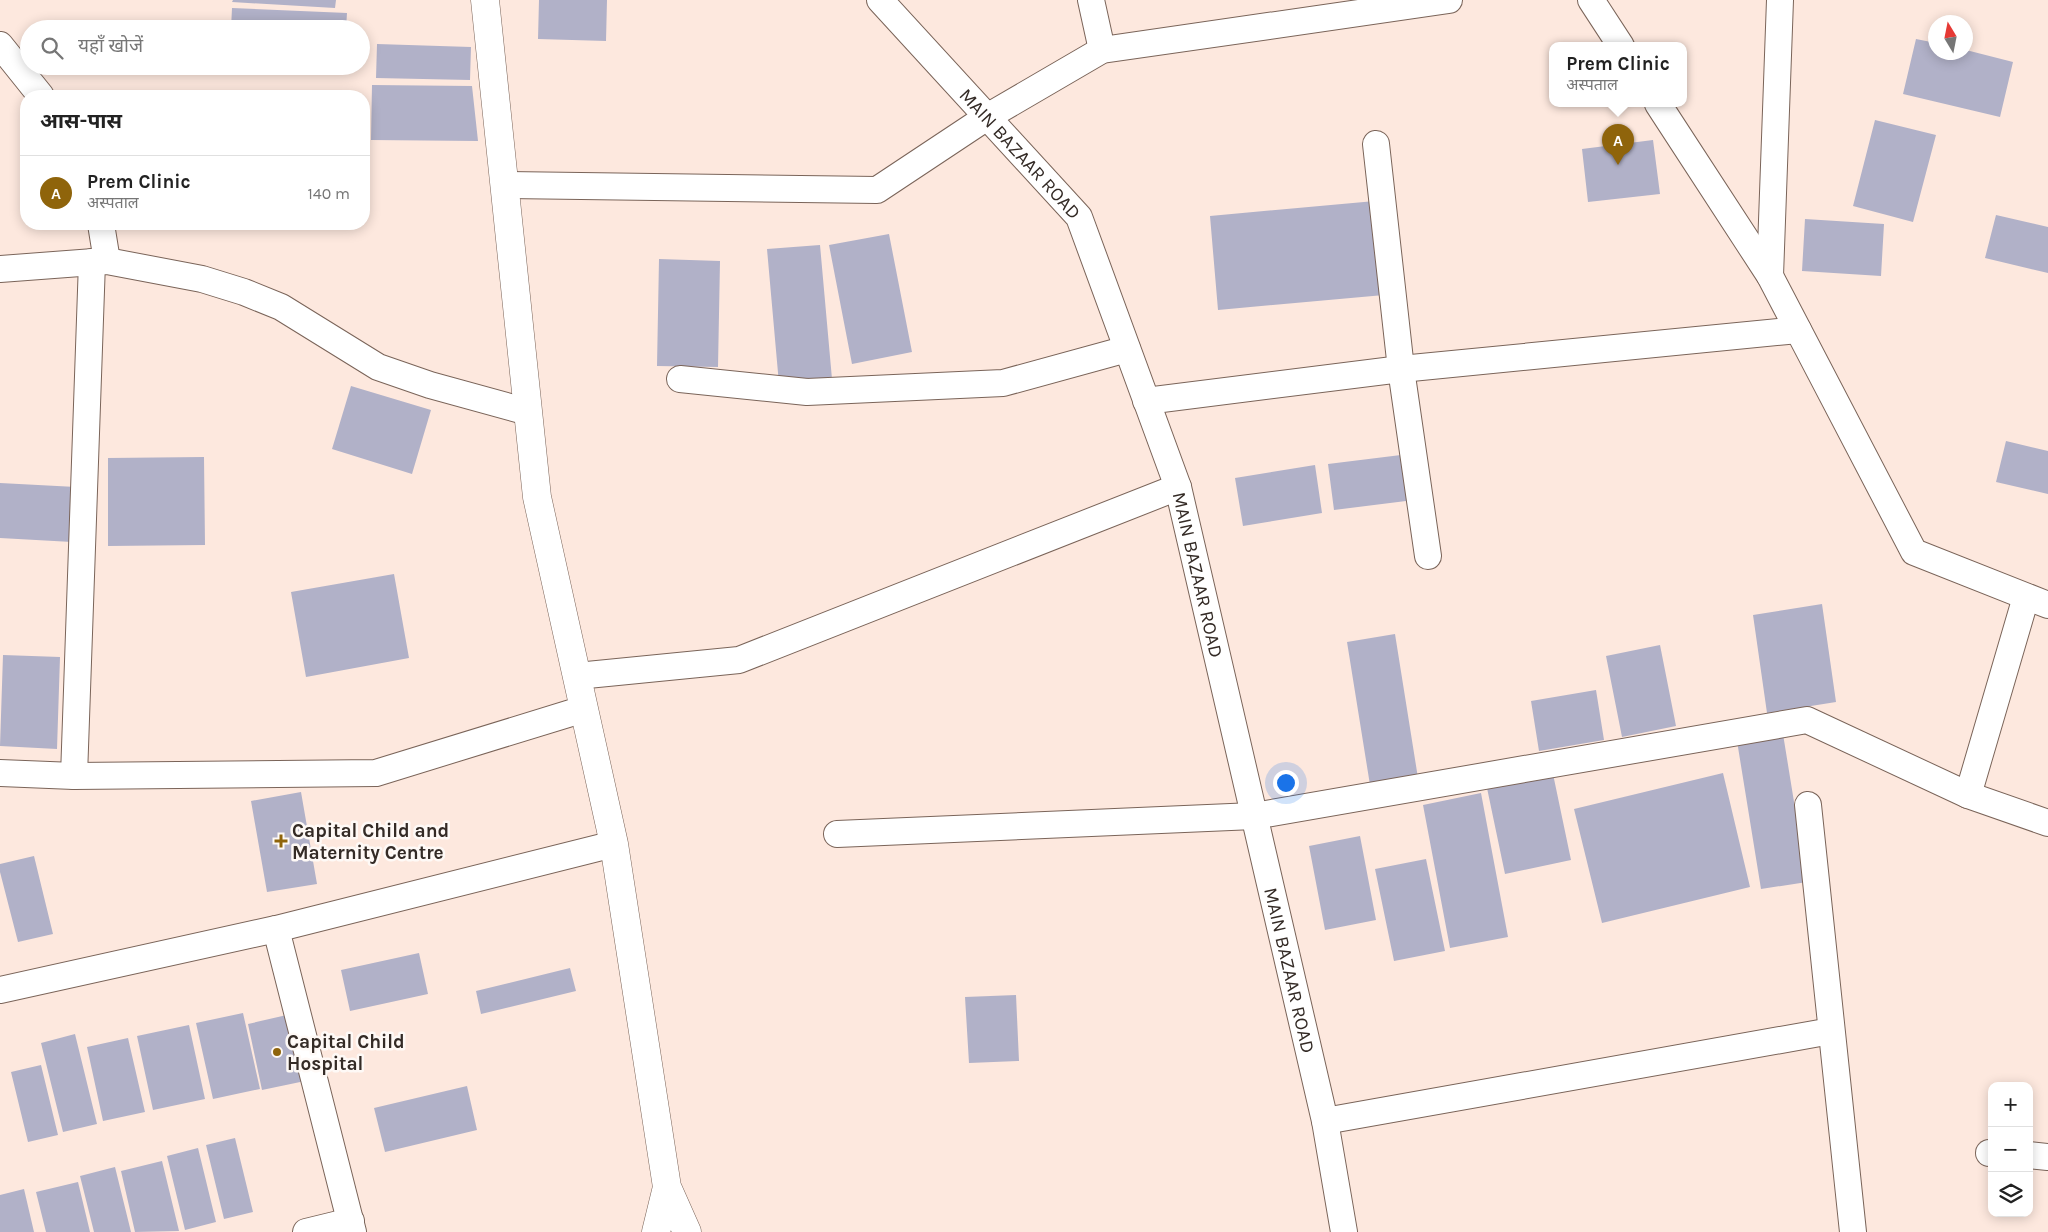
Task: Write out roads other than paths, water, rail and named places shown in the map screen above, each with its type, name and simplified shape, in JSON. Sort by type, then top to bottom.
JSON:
[{"type":"street","points":[[485,0],[506,185],[537,496],[614,844],[667,1187],[687,1232]]},
{"type":"street","name":"MAIN BAZAAR ROAD","points":[[880,0],[1079,217],[1178,487],[1325,1121],[1344,1232]]},
{"type":"street","points":[[1091,0],[1102,50]]},
{"type":"street","points":[[506,185],[878,190],[987,117],[1102,50],[1449,0]]},
{"type":"street","points":[[1591,0],[1618,42]]},
{"type":"street","points":[[1770,276],[1780,0]]},
{"type":"street","points":[[0,45],[20,70]]},
{"type":"street","points":[[24,75],[36,90]]},
{"type":"street","points":[[1660,107],[1770,276],[1914,552],[2042,602],[1968,795]]},
{"type":"street","points":[[1376,144],[1401,369],[1428,556]]},
{"type":"street","points":[[74,776],[102,230]]},
{"type":"street","points":[[0,269],[100,261],[202,279],[244,292],[281,307],[342,347],[378,367],[430,385],[528,412]]},
{"type":"street","points":[[1146,401],[1401,369],[1798,330]]},
{"type":"street","points":[[680,379],[807,392],[1003,383],[1128,349]]},
{"type":"street","points":[[577,676],[738,660],[1178,487]]},
{"type":"street","points":[[0,773],[74,776],[376,774],[584,709]]},
{"type":"street","points":[[836,834],[1254,816],[1807,720],[1968,795],[2048,823]]},
{"type":"street","points":[[1808,805],[1853,1232]]},
{"type":"street","points":[[0,990],[276,929],[614,844]]},
{"type":"street","points":[[276,929],[352,1226],[306,1232]]},
{"type":"street","points":[[1325,1121],[1831,1032]]},
{"type":"street","points":[[2033,1155],[2048,1157]]},
{"type":"street","points":[[656,1232],[667,1187]]},
{"type":"place","name":"Prem Clinic","points":[[1618,165]]},
{"type":"place","name":"Capital Child and Maternity Centre","points":[[281,841]]},
{"type":"place","name":"Capital Child Hospital","points":[[277,1052]]}]
